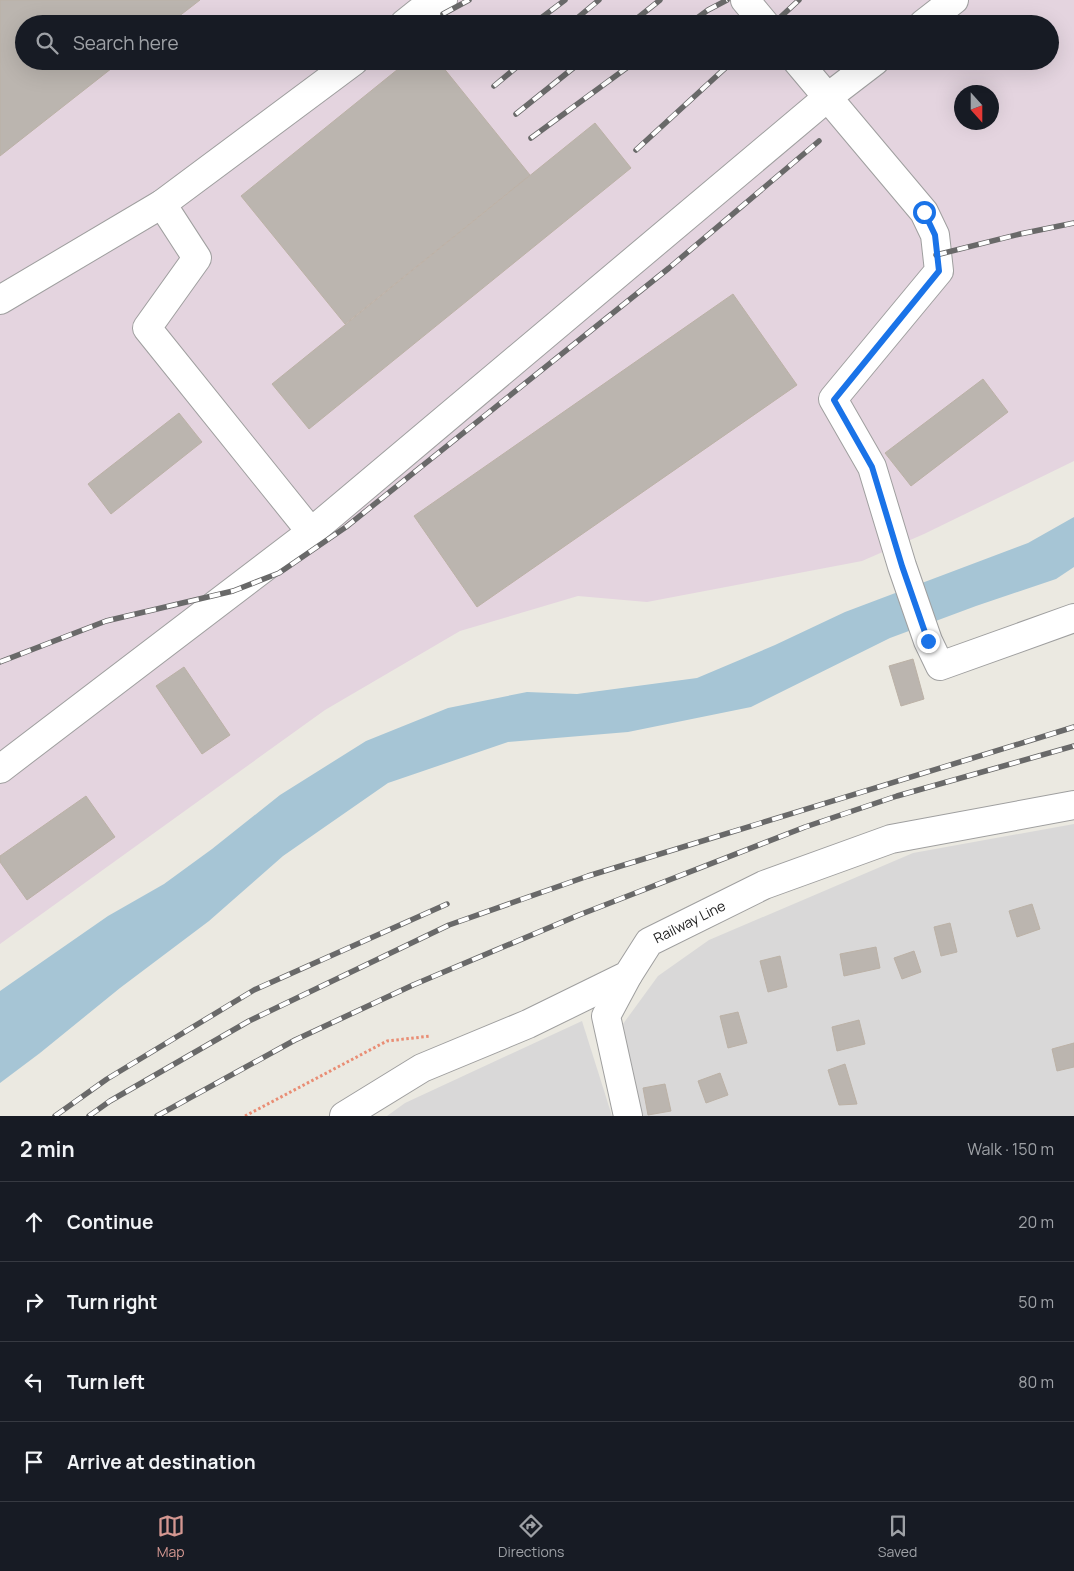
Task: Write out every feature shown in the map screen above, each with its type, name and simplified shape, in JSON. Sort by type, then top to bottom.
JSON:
[{"type":"street","points":[[415,15],[443,0]]},
{"type":"street","points":[[745,0],[758,15]]},
{"type":"street","points":[[935,15],[954,0]]},
{"type":"street","points":[[0,300],[162,204],[342,70]]},
{"type":"street","points":[[805,70],[924,212],[935,235],[939,271],[834,400],[872,467],[902,566],[928,641],[940,666],[1074,618]]},
{"type":"street","points":[[0,769],[311,532],[828,97],[863,70]]},
{"type":"street","points":[[162,204],[197,258],[147,328],[311,532]]},
{"type":"street","name":"Railway Line","points":[[628,1116],[606,1016],[628,975],[649,942],[764,885],[891,839],[1074,805]]},
{"type":"street","points":[[344,1116],[422,1068],[528,1024],[628,975]]},
{"type":"path","points":[[245,1116],[387,1041],[434,1035]]},
{"type":"shaded area","points":[[0,0],[1074,0],[1074,461],[924,534],[862,561],[647,602],[578,596],[460,631],[325,710],[0,944]]},
{"type":"shaded area","points":[[1074,824],[1074,1116],[639,1116],[623,1024],[658,976],[709,940],[913,853]]},
{"type":"shaded area","points":[[582,1021],[612,1116],[387,1116],[405,1103]]},
{"type":"water","points":[[1074,517],[1074,567],[1056,579],[890,638],[751,707],[628,732],[508,742],[388,783],[283,856],[209,921],[120,988],[0,1083],[0,991],[108,916],[164,884],[280,795],[366,741],[448,708],[527,692],[577,694],[697,678],[775,645],[845,612],[1028,543]]},
{"type":"building","points":[[0,0],[200,0],[181,15],[15,15],[15,70],[110,70],[0,156]]},
{"type":"building","points":[[397,70],[445,70],[530,175],[345,324],[241,196]]},
{"type":"building","points":[[595,123],[631,168],[309,429],[272,384]]},
{"type":"building","points":[[733,294],[797,385],[477,607],[414,516]]},
{"type":"building","points":[[983,379],[1008,412],[911,486],[885,453]]},
{"type":"building","points":[[179,413],[202,442],[111,514],[88,484]]},
{"type":"building","points":[[913,659],[924,699],[901,706],[889,666]]},
{"type":"building","points":[[184,667],[230,735],[202,754],[156,686]]},
{"type":"building","points":[[86,796],[115,837],[27,900],[0,862],[0,856]]},
{"type":"building","points":[[1032,904],[1040,929],[1017,937],[1009,911]]},
{"type":"building","points":[[950,923],[957,952],[941,956],[934,927]]},
{"type":"building","points":[[876,947],[880,968],[844,976],[840,954]]},
{"type":"building","points":[[914,951],[921,972],[902,979],[894,958]]},
{"type":"building","points":[[780,956],[787,987],[768,992],[760,961]]},
{"type":"building","points":[[738,1012],[747,1043],[728,1048],[720,1016]]},
{"type":"building","points":[[859,1020],[865,1044],[837,1051],[832,1027]]},
{"type":"building","points":[[1074,1043],[1074,1067],[1057,1071],[1052,1049]]},
{"type":"building","points":[[845,1064],[857,1104],[839,1105],[828,1070]]},
{"type":"building","points":[[720,1073],[728,1095],[706,1103],[698,1081]]},
{"type":"building","points":[[665,1084],[671,1111],[648,1115],[643,1088]]},
{"type":"railway","points":[[443,14],[469,0]]},
{"type":"railway","points":[[545,15],[565,0]]},
{"type":"railway","points":[[581,15],[599,0]]},
{"type":"railway","points":[[641,15],[660,0]]},
{"type":"railway","points":[[701,15],[727,0]]},
{"type":"railway","points":[[783,15],[799,0]]},
{"type":"railway","points":[[494,86],[513,70]]},
{"type":"railway","points":[[516,114],[571,70]]},
{"type":"railway","points":[[531,138],[624,70]]},
{"type":"railway","points":[[636,150],[723,70]]},
{"type":"railway","points":[[0,662],[106,621],[233,591],[279,573],[346,527],[669,268],[819,141]]},
{"type":"railway","points":[[936,255],[1074,223]]},
{"type":"railway","points":[[89,1116],[110,1101],[249,1021],[449,925],[588,876],[1074,727]]},
{"type":"railway","points":[[157,1116],[295,1040],[413,985],[579,915],[805,827],[897,796],[1074,746]]},
{"type":"railway","points":[[55,1116],[107,1079],[254,990],[447,904]]},
{"type":"route","points":[[924,212],[935,235],[939,271],[834,400],[872,467],[902,566],[928,641]]}]
